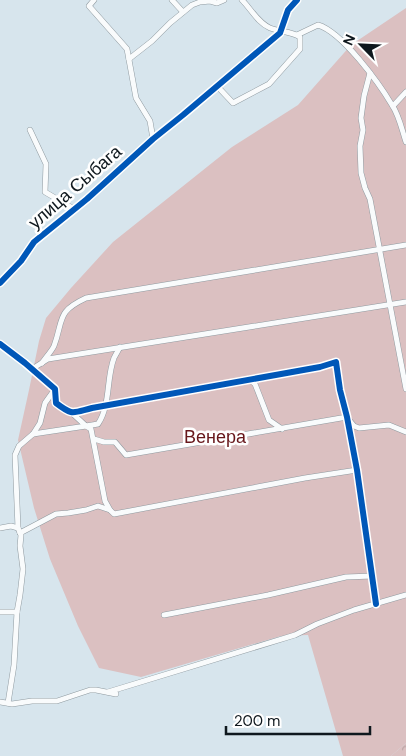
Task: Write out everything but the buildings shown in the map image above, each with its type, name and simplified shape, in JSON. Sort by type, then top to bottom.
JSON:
[{"type":"street","points":[[94,0],[89,6],[127,49],[136,98],[150,121],[153,139]]},
{"type":"street","points":[[172,0],[182,12]]},
{"type":"street","points":[[129,59],[152,41],[186,8],[196,3],[210,1],[217,3],[224,0]]},
{"type":"street","points":[[242,0],[271,29],[298,35],[318,25],[339,39],[370,73],[394,106],[406,142]]},
{"type":"street","points":[[281,30],[288,10],[297,0]]},
{"type":"street","name":"улица Сыбага","points":[[0,283],[22,261],[34,242],[280,33],[281,30]]},
{"type":"street","points":[[217,86],[233,103],[262,89],[269,84],[300,48],[300,37],[298,35]]},
{"type":"street","points":[[370,73],[361,118],[361,173],[370,200],[406,389]]},
{"type":"street","points":[[394,106],[406,92]]},
{"type":"street","points":[[30,130],[46,164],[45,192],[74,209]]},
{"type":"street","points":[[42,363],[53,348],[62,315],[69,307],[86,298],[406,244]]},
{"type":"street","points":[[32,369],[48,359],[406,302]]},
{"type":"street","points":[[0,344],[55,389],[56,403],[72,413],[91,429],[106,501],[110,510]]},
{"type":"street","points":[[33,434],[98,424],[103,417],[114,359],[120,347]]},
{"type":"street","points":[[72,413],[106,405],[320,367],[336,362],[357,470],[376,604]]},
{"type":"street","points":[[249,379],[255,384],[269,420],[282,428]]},
{"type":"street","points":[[8,703],[14,665],[17,612],[23,569],[15,456],[19,446],[33,434],[40,424],[45,403],[55,389]]},
{"type":"street","points":[[94,439],[104,442],[115,442],[126,455],[347,418]]},
{"type":"street","points":[[347,418],[354,426],[359,428],[389,425],[406,432]]},
{"type":"street","points":[[0,528],[11,526],[19,530],[56,514],[98,506],[110,510],[114,514],[357,470]]},
{"type":"street","points":[[164,615],[268,595],[346,577],[372,576]]},
{"type":"street","points":[[108,692],[295,636],[316,624],[406,594]]},
{"type":"street","points":[[0,612],[17,612]]},
{"type":"street","points":[[0,702],[12,704],[32,701],[57,701],[90,690],[116,694]]},
{"type":"green space","name":"Венера","points":[[406,8],[406,743],[391,756],[343,756],[308,635],[281,636],[141,677],[99,668],[78,626],[50,559],[34,508],[18,440],[39,341],[46,318],[71,288],[113,242],[232,147],[298,105],[351,45]]},
{"type":"green space","points":[[406,743],[406,756],[391,756]]},
{"type":"cycle path","points":[[0,283],[21,261],[34,242],[87,199],[153,139],[280,33],[288,10],[297,0]]},
{"type":"cycle path","points":[[0,344],[55,389],[56,403],[70,412],[320,367],[336,362],[357,470],[376,604]]}]
